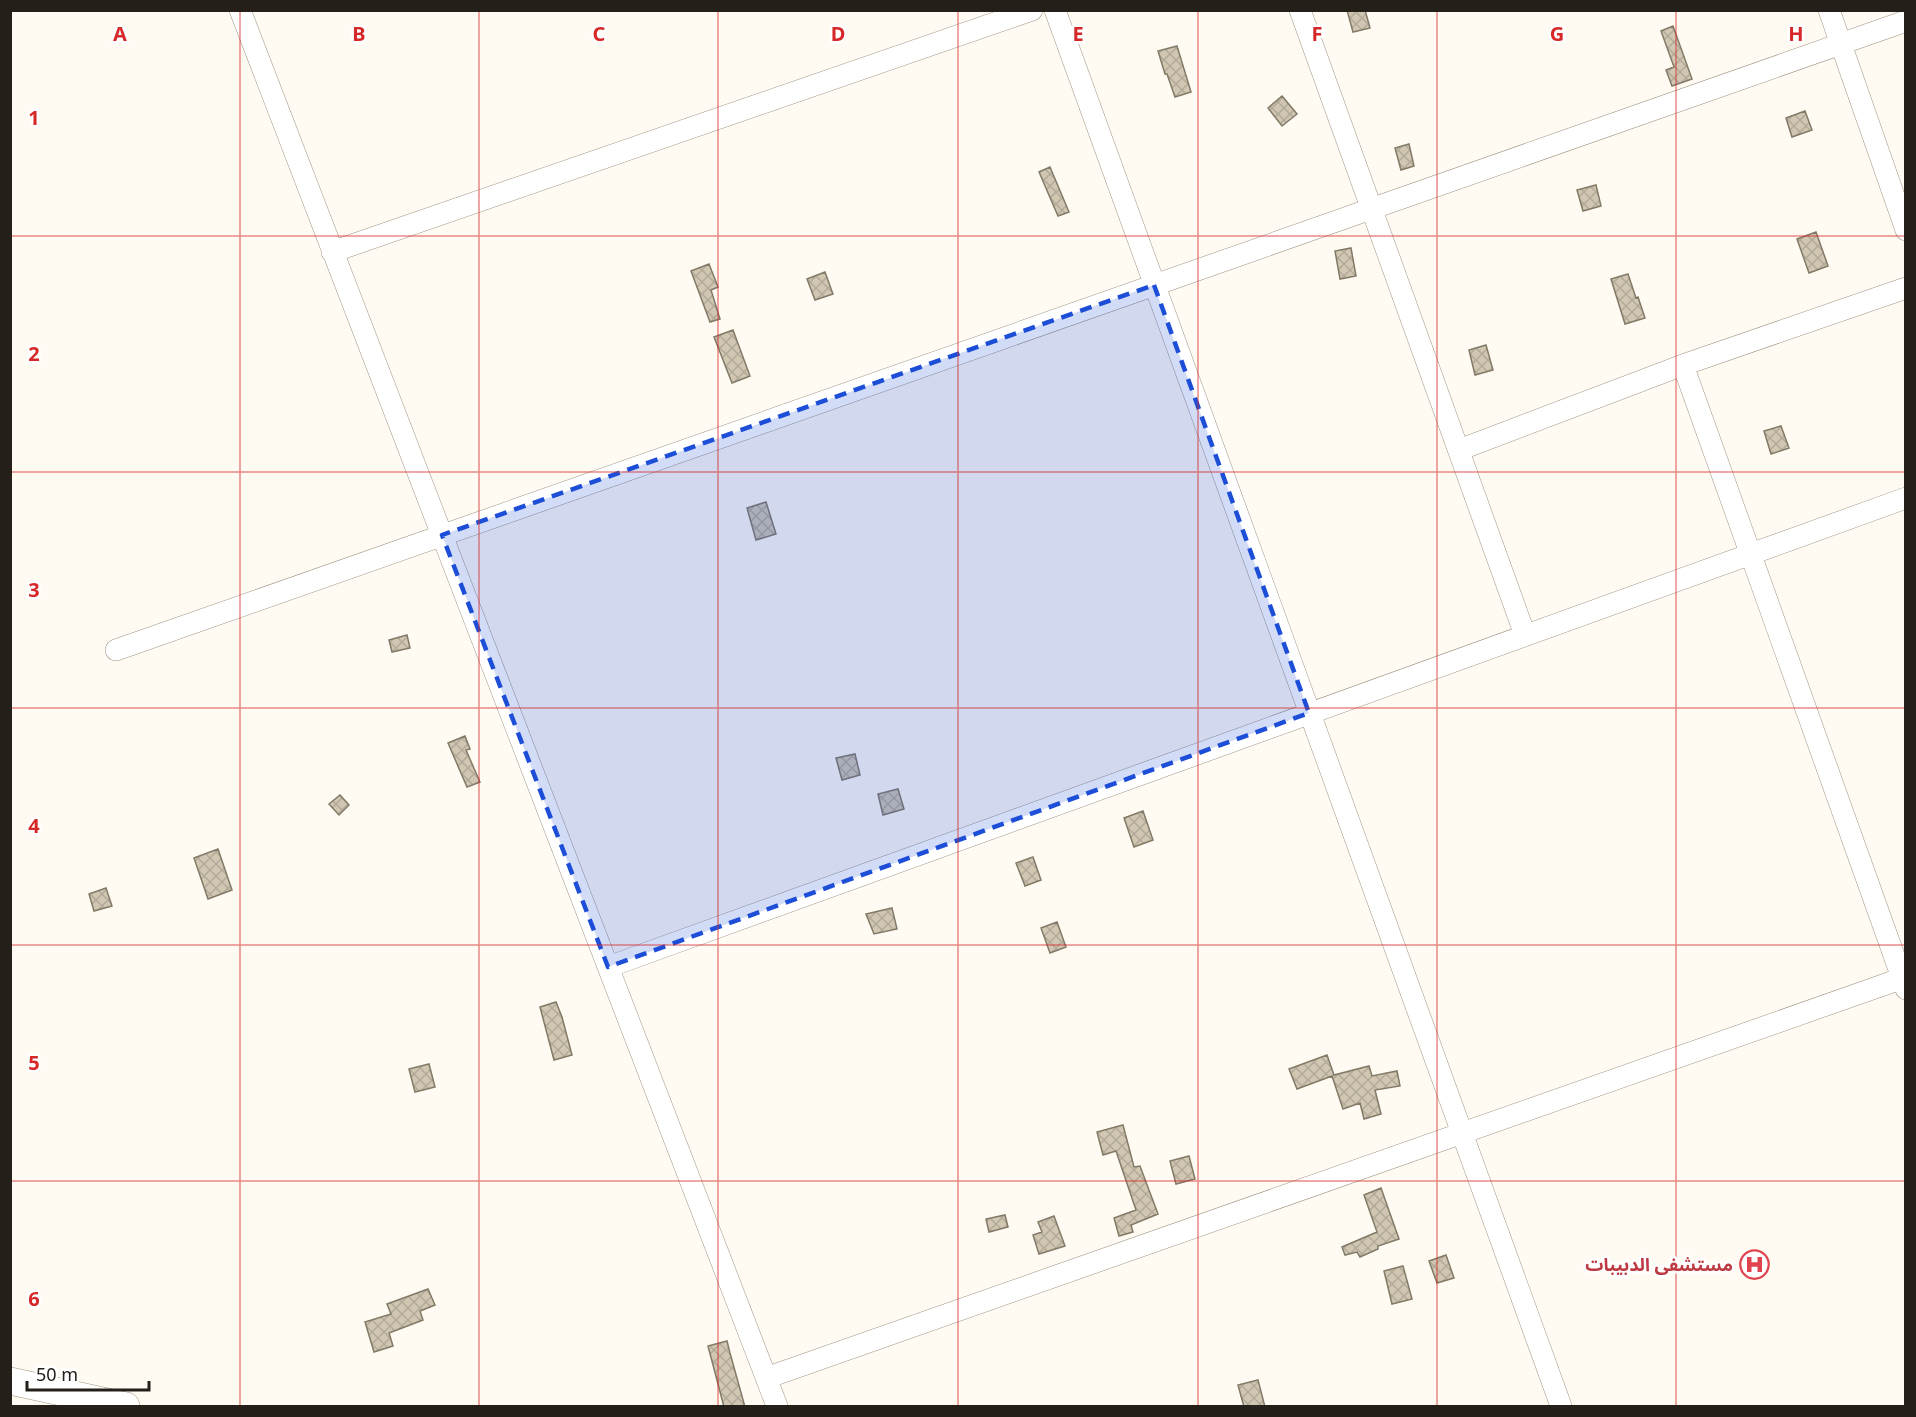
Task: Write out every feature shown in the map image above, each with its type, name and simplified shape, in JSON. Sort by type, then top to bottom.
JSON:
[{"type":"main road","points":[[10,1381],[126,1407]]},
{"type":"street","points":[[240,10],[777,1407]]},
{"type":"street","points":[[332,252],[1032,10]]},
{"type":"street","points":[[1055,10],[1561,1407]]},
{"type":"street","points":[[1300,10],[1526,635]]},
{"type":"street","points":[[1829,10],[1905,230]]},
{"type":"street","points":[[116,650],[1905,21]]},
{"type":"street","points":[[1458,450],[1683,365],[1905,288]]},
{"type":"street","points":[[766,1378],[1461,1132],[1904,981],[1683,365]]},
{"type":"street","points":[[608,967],[1905,498]]},
{"type":"highlighted area","points":[[1154,285],[1309,713],[608,967],[442,535]]},
{"type":"building","points":[[1347,10],[1365,10],[1370,28],[1353,32]]},
{"type":"building","points":[[1673,26],[1692,79],[1672,86],[1666,70],[1674,67],[1661,31]]},
{"type":"building","points":[[1177,46],[1191,92],[1175,97],[1158,51]]},
{"type":"building","points":[[1282,96],[1297,114],[1282,126],[1268,108]]},
{"type":"building","points":[[1805,111],[1812,130],[1792,137],[1786,118]]},
{"type":"building","points":[[1409,144],[1414,166],[1401,170],[1395,148]]},
{"type":"building","points":[[1050,167],[1069,212],[1058,216],[1039,172]]},
{"type":"building","points":[[1596,185],[1601,206],[1583,211],[1577,190]]},
{"type":"building","points":[[1816,232],[1828,266],[1809,273],[1797,239]]},
{"type":"building","points":[[1351,248],[1356,276],[1340,279],[1335,251]]},
{"type":"building","points":[[709,264],[718,287],[711,290],[720,319],[710,322],[691,271]]},
{"type":"building","points":[[825,272],[833,294],[815,300],[807,279]]},
{"type":"building","points":[[1628,274],[1645,318],[1625,324],[1611,279]]},
{"type":"building","points":[[733,330],[750,376],[732,383],[714,337]]},
{"type":"building","points":[[1486,345],[1493,370],[1475,375],[1469,350]]},
{"type":"building","points":[[1781,426],[1789,448],[1771,454],[1764,431]]},
{"type":"building","points":[[766,502],[776,534],[756,540],[747,508]]},
{"type":"building","points":[[407,635],[410,648],[392,652],[389,640]]},
{"type":"building","points":[[465,736],[470,749],[466,750],[480,782],[467,787],[448,743]]},
{"type":"building","points":[[855,754],[860,775],[842,780],[836,758]]},
{"type":"building","points":[[898,789],[904,809],[883,815],[878,794]]},
{"type":"building","points":[[340,795],[349,805],[339,815],[329,804]]},
{"type":"building","points":[[1143,811],[1153,840],[1134,847],[1124,818]]},
{"type":"building","points":[[218,849],[232,890],[208,899],[194,858]]},
{"type":"building","points":[[1033,857],[1041,880],[1025,886],[1016,863]]},
{"type":"building","points":[[106,888],[112,906],[94,911],[89,894]]},
{"type":"building","points":[[892,908],[897,929],[874,934],[866,914]]},
{"type":"building","points":[[1057,922],[1066,947],[1050,953],[1041,928]]},
{"type":"building","points":[[556,1002],[572,1055],[554,1060],[540,1007]]},
{"type":"building","points":[[1327,1055],[1334,1075],[1369,1066],[1372,1076],[1397,1071],[1400,1086],[1375,1090],[1381,1114],[1364,1119],[1360,1103],[1343,1109],[1332,1076],[1297,1089],[1289,1069]]},
{"type":"building","points":[[429,1064],[435,1087],[415,1092],[409,1069]]},
{"type":"building","points":[[1123,1125],[1134,1167],[1140,1166],[1158,1214],[1131,1225],[1133,1232],[1119,1236],[1114,1218],[1136,1210],[1116,1151],[1103,1155],[1097,1132]]},
{"type":"building","points":[[1189,1156],[1195,1179],[1176,1184],[1170,1161]]},
{"type":"building","points":[[1381,1188],[1399,1239],[1378,1246],[1378,1249],[1360,1257],[1357,1252],[1345,1255],[1342,1247],[1377,1232],[1364,1195]]},
{"type":"building","points":[[1005,1215],[1008,1227],[989,1232],[986,1219]]},
{"type":"building","points":[[1054,1216],[1065,1246],[1039,1254],[1033,1235],[1042,1232],[1038,1222]]},
{"type":"building","points":[[1446,1255],[1454,1278],[1437,1283],[1429,1261]]},
{"type":"building","points":[[1403,1266],[1412,1299],[1392,1304],[1384,1271]]},
{"type":"building","points":[[428,1289],[435,1305],[420,1311],[423,1320],[389,1333],[393,1346],[374,1352],[365,1322],[391,1314],[387,1304]]},
{"type":"building","points":[[727,1341],[745,1407],[724,1407],[708,1346]]},
{"type":"building","points":[[1258,1380],[1265,1407],[1244,1407],[1238,1385]]},
{"type":"place","name":"مستشفى الدبيبات","points":[[1754,1265]]}]
